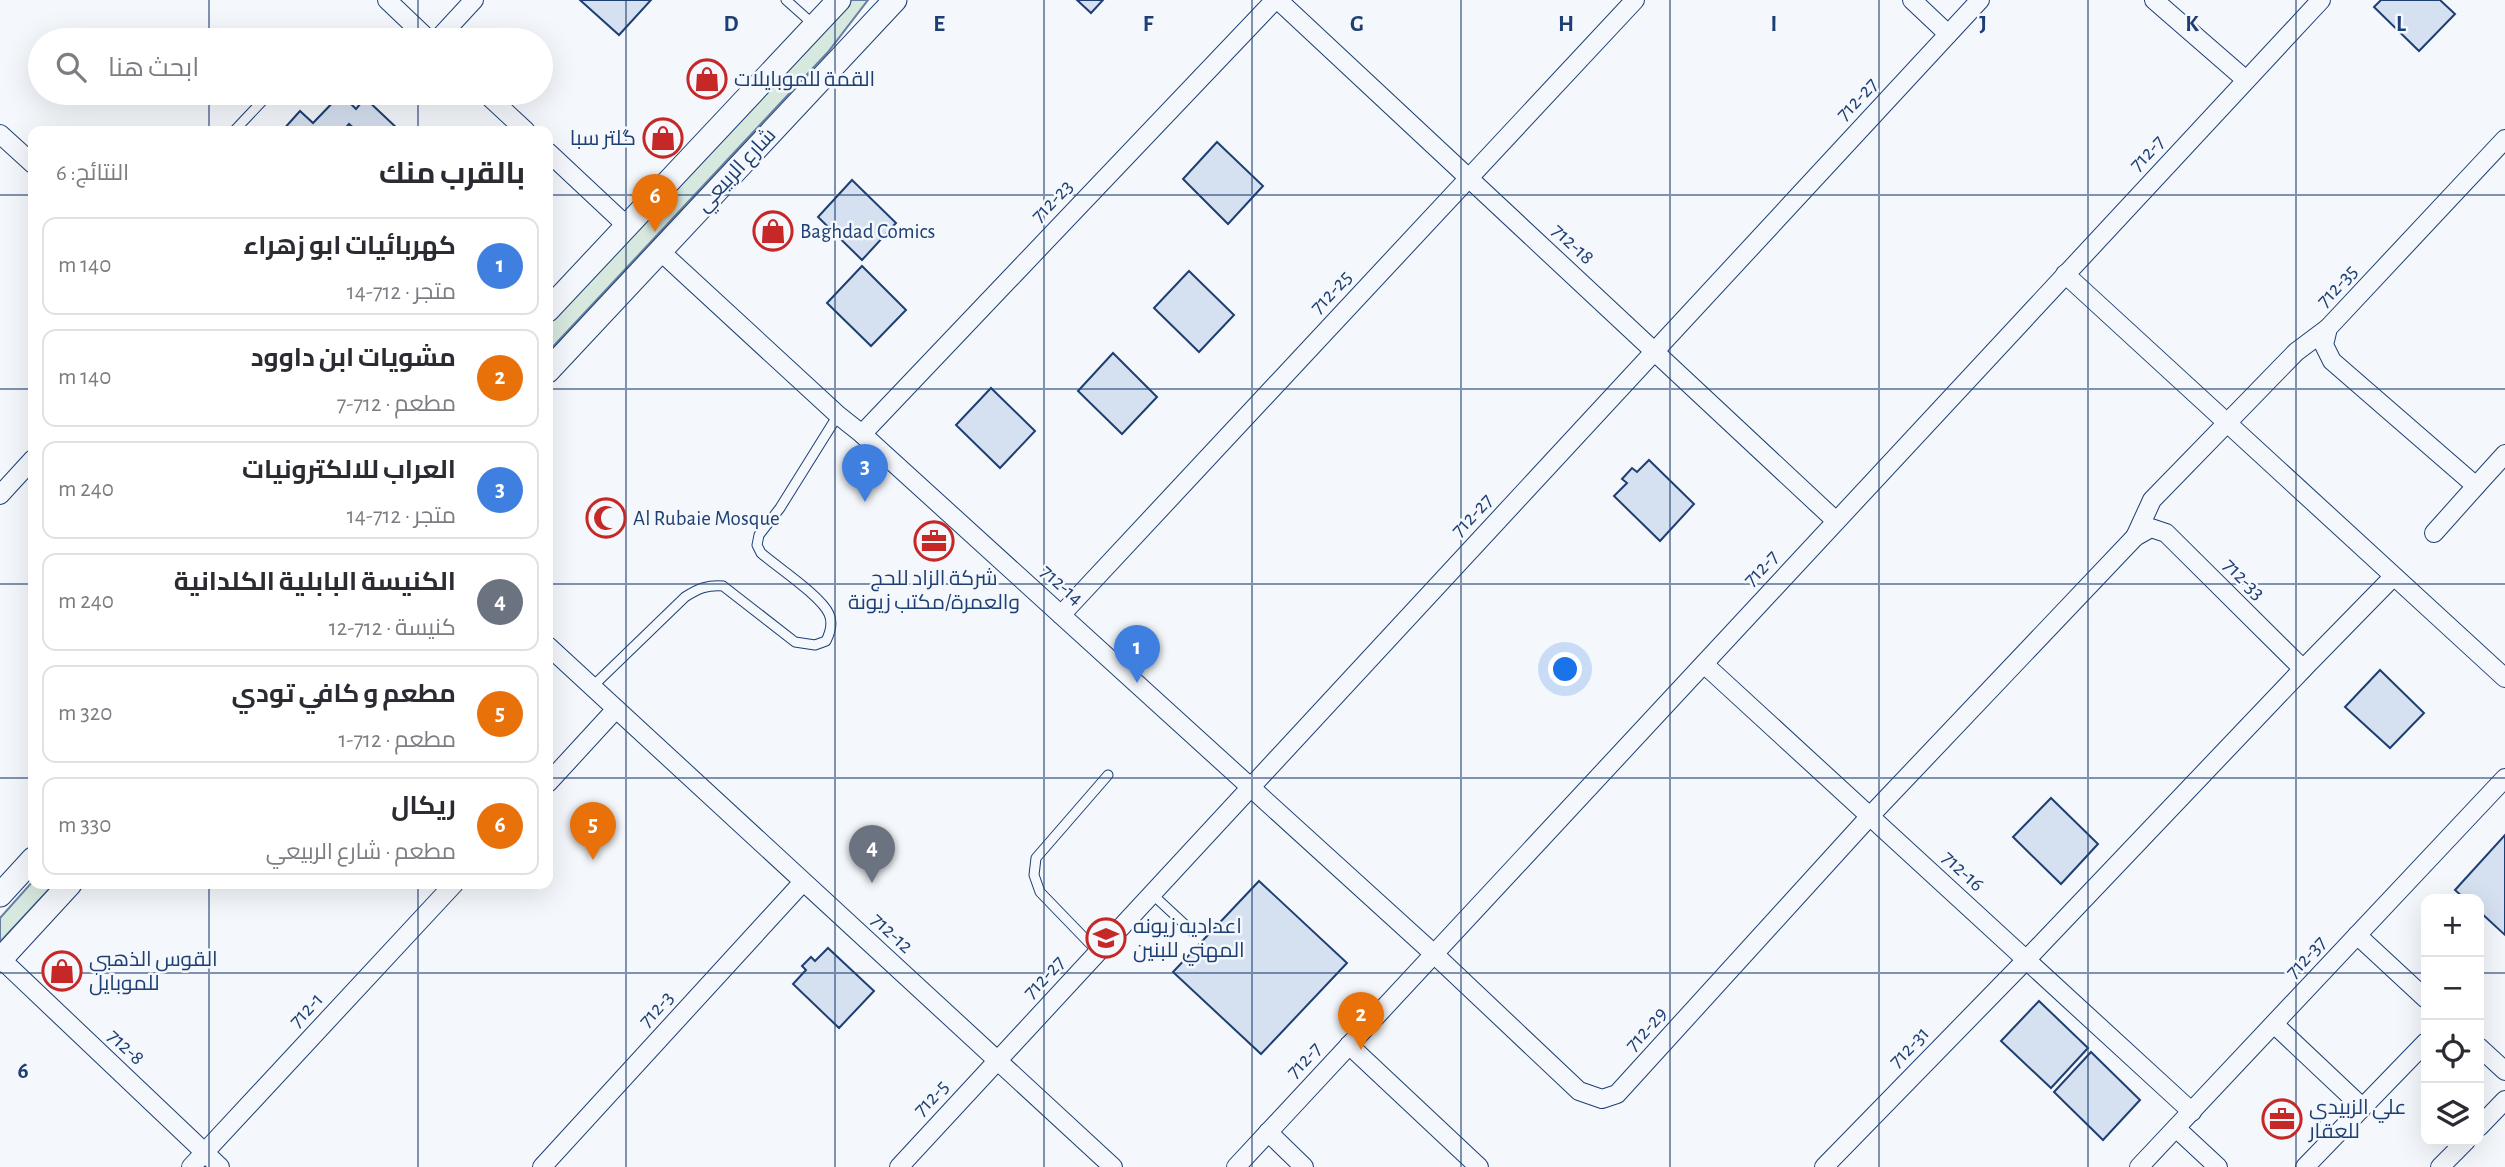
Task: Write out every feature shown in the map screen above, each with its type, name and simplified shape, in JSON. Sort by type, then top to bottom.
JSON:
[{"type":"street","points":[[387,0],[416,28]]},
{"type":"street","points":[[448,28],[474,0]]},
{"type":"street","name":"شارع الربيعي","points":[[553,305],[839,0]]},
{"type":"street","name":"شارع الربيعي","points":[[553,366],[895,0]]},
{"type":"street","name":"712-18","points":[[1277,0],[1836,521]]},
{"type":"street","name":"712-23","points":[[862,434],[1277,0]]},
{"type":"street","name":"712-25","points":[[1061,615],[1635,0]]},
{"type":"street","points":[[1912,0],[1948,34]]},
{"type":"street","name":"712-27","points":[[997,1060],[1980,0]]},
{"type":"street","points":[[2154,0],[2246,80]]},
{"type":"street","name":"712-7","points":[[1236,1167],[2320,0]]},
{"type":"street","points":[[498,105],[521,126]]},
{"type":"street","points":[[0,134],[28,159]]},
{"type":"street","name":"712-35","points":[[2476,486],[2332,360],[2324,345],[2328,328],[2505,139]]},
{"type":"street","points":[[553,157],[627,226]]},
{"type":"street","name":"712-14","points":[[660,251],[1434,954]]},
{"type":"street","points":[[2065,275],[2505,678]]},
{"type":"street","points":[[1870,816],[2135,537],[2152,500],[2296,352],[2328,328]]},
{"type":"street","points":[[2434,533],[2505,454]]},
{"type":"street","points":[[0,495],[28,464]]},
{"type":"street","name":"712-33","points":[[2135,537],[2151,528],[2166,533],[2303,669]]},
{"type":"street","points":[[2026,960],[2393,577]]},
{"type":"street","name":"712-12","points":[[553,651],[1113,1167]]},
{"type":"street","name":"712-16","points":[[1703,664],[2192,1112]]},
{"type":"street","points":[[553,778],[616,709]]},
{"type":"street","name":"712-37","points":[[2139,1167],[2505,778]]},
{"type":"street","name":"712-29","points":[[1434,954],[1579,1091],[1602,1099],[1617,1094],[1870,816]]},
{"type":"street","points":[[0,895],[28,864]]},
{"type":"street","name":"712-3","points":[[542,1167],[803,882]]},
{"type":"street","points":[[0,960],[64,889]]},
{"type":"street","name":"712-1","points":[[191,1167],[449,889]]},
{"type":"street","points":[[2357,935],[2421,994]]},
{"type":"street","name":"712-8","points":[[0,960],[220,1167]]},
{"type":"street","name":"712-31","points":[[1824,1167],[2026,960]]},
{"type":"street","points":[[2274,1024],[2362,1107]]},
{"type":"street","points":[[1349,1045],[1479,1167]]},
{"type":"street","points":[[2305,1167],[2421,1047]]},
{"type":"street","points":[[2484,1052],[2505,1071]]},
{"type":"street","name":"712-5","points":[[899,1167],[997,1060]]},
{"type":"street","points":[[2484,1122],[2505,1100]]},
{"type":"street","points":[[2176,1128],[2218,1167]]},
{"type":"street","points":[[1268,1132],[1304,1167]]},
{"type":"street","points":[[2440,1167],[2461,1146]]},
{"type":"lane","points":[[786,0],[816,26]]},
{"type":"lane","points":[[239,126],[259,105]]},
{"type":"lane","points":[[592,687],[685,597],[710,585],[723,586],[795,642],[815,645],[826,641],[830,631],[830,616],[822,603],[761,553],[757,545],[759,535],[780,508],[838,415]]},
{"type":"lane","points":[[1098,952],[1040,892],[1034,875],[1035,859],[1108,775]]},
{"type":"lane","points":[[1152,894],[1194,933]]},
{"type":"shaded area","points":[[850,0],[868,0],[828,52],[553,347],[553,319]]},
{"type":"shaded area","points":[[28,887],[28,889],[49,889],[0,942],[0,918]]},
{"type":"building","points":[[580,0],[651,0],[619,35]]},
{"type":"building","points":[[1077,0],[1103,0],[1091,13]]},
{"type":"building","points":[[2381,0],[2440,0],[2455,14],[2419,51],[2374,7]]},
{"type":"building","points":[[330,105],[352,105],[356,109],[359,105],[372,105],[395,126],[286,126],[300,111],[313,123]]},
{"type":"building","points":[[1217,142],[1263,186],[1228,224],[1183,179]]},
{"type":"building","points":[[852,180],[896,223],[862,260],[818,217]]},
{"type":"building","points":[[862,266],[906,310],[871,346],[827,303]]},
{"type":"building","points":[[1189,271],[1234,315],[1199,352],[1154,308]]},
{"type":"building","points":[[1113,353],[1157,397],[1122,434],[1078,391]]},
{"type":"building","points":[[991,388],[1035,431],[1000,468],[956,425]]},
{"type":"building","points":[[1649,460],[1694,504],[1660,541],[1614,496],[1627,483],[1622,479],[1632,468],[1637,472]]},
{"type":"building","points":[[2380,670],[2424,713],[2390,748],[2345,707]]},
{"type":"building","points":[[2051,798],[2098,844],[2061,884],[2013,837]]},
{"type":"building","points":[[2505,835],[2505,935],[2484,916],[2484,894],[2459,894],[2455,890]]},
{"type":"building","points":[[1259,881],[1347,963],[1261,1054],[1173,972]]},
{"type":"building","points":[[828,948],[874,991],[839,1028],[793,984],[806,970],[802,966],[811,957],[815,961]]},
{"type":"building","points":[[2039,1001],[2088,1048],[2051,1088],[2001,1041]]},
{"type":"building","points":[[2091,1052],[2140,1100],[2103,1140],[2054,1092]]},
{"type":"place","name":"القمة للموبايلات","points":[[707,79]]},
{"type":"place","name":"گلتر سبا","points":[[663,138]]},
{"type":"place","name":"Baghdad Comics","points":[[773,231]]},
{"type":"place","name":"ريكال","points":[[655,232]]},
{"type":"place","name":"العراب للالكترونيات","points":[[865,502]]},
{"type":"place","name":"Al Rubaie Mosque","points":[[606,518]]},
{"type":"place","name":"شركة الزاد للحج والعمرة/مكتب زيونة","points":[[934,541]]},
{"type":"place","name":"كهربائيات ابو زهراء","points":[[1137,683]]},
{"type":"place","name":"مطعم و كافي تودي","points":[[593,860]]},
{"type":"place","name":"الكنيسة البابلية الكلدانية","points":[[872,883]]},
{"type":"place","name":"اعداديه زيونه المهني للبنين","points":[[1106,938]]},
{"type":"place","name":"القوس الذهبي للموبايل","points":[[62,971]]},
{"type":"place","name":"مشويات ابن داوود","points":[[1361,1050]]},
{"type":"place","name":"علي الزبيدي للعقار","points":[[2282,1119]]}]
